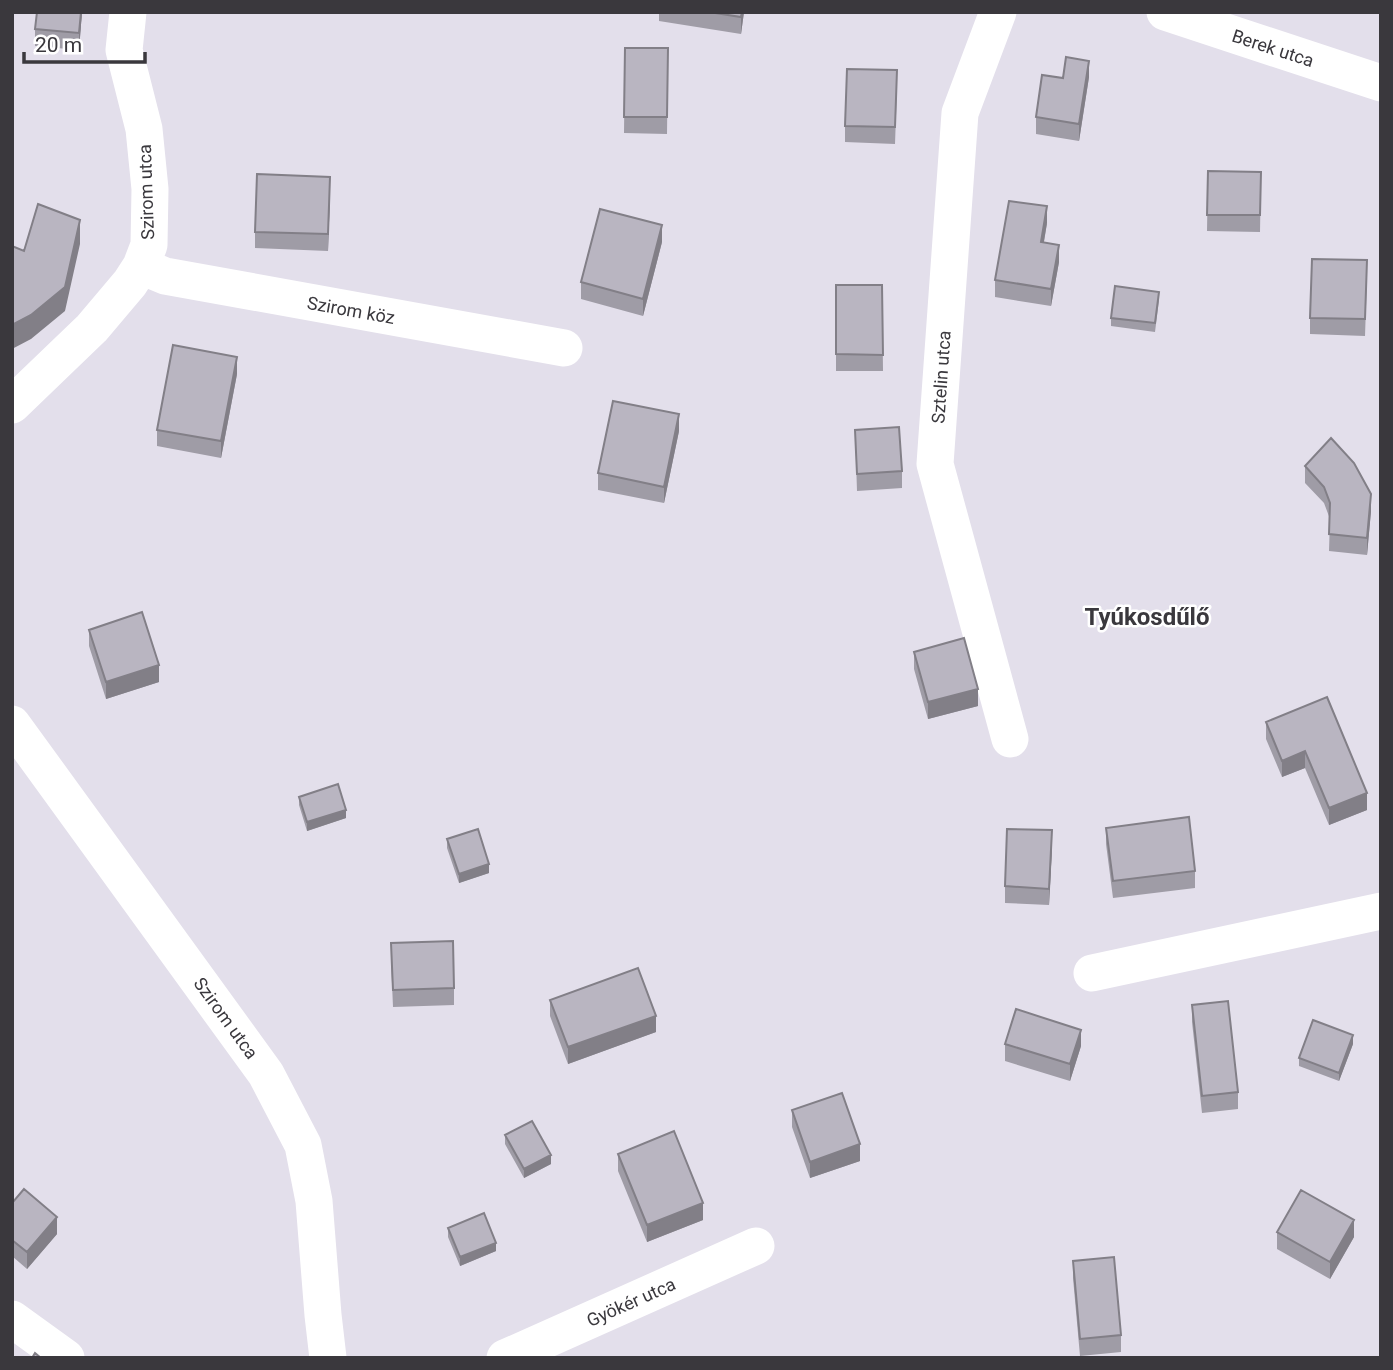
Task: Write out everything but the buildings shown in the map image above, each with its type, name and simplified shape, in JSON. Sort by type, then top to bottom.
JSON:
[{"type":"street","name":"Szirom utca","points":[[12,405],[92,328],[141,266],[149,245],[150,189],[144,129],[124,50],[128,12]]},
{"type":"street","name":"Sztelin utca","points":[[998,12],[960,113],[934,464],[1010,739]]},
{"type":"street","name":"Berek utca","points":[[1165,12],[1381,83]]},
{"type":"street","name":"Szirom köz","points":[[141,266],[165,276],[564,348]]},
{"type":"street","name":"Szirom utca","points":[[12,724],[266,1074],[303,1145],[314,1201],[328,1358]]},
{"type":"street","points":[[1092,974],[1381,911]]},
{"type":"street","name":"Gyökér utca","points":[[505,1358],[756,1246]]},
{"type":"street","points":[[12,1319],[66,1358]]},
{"type":"district","name":"Tyúkosdűlő","points":[[1147,617]]}]
